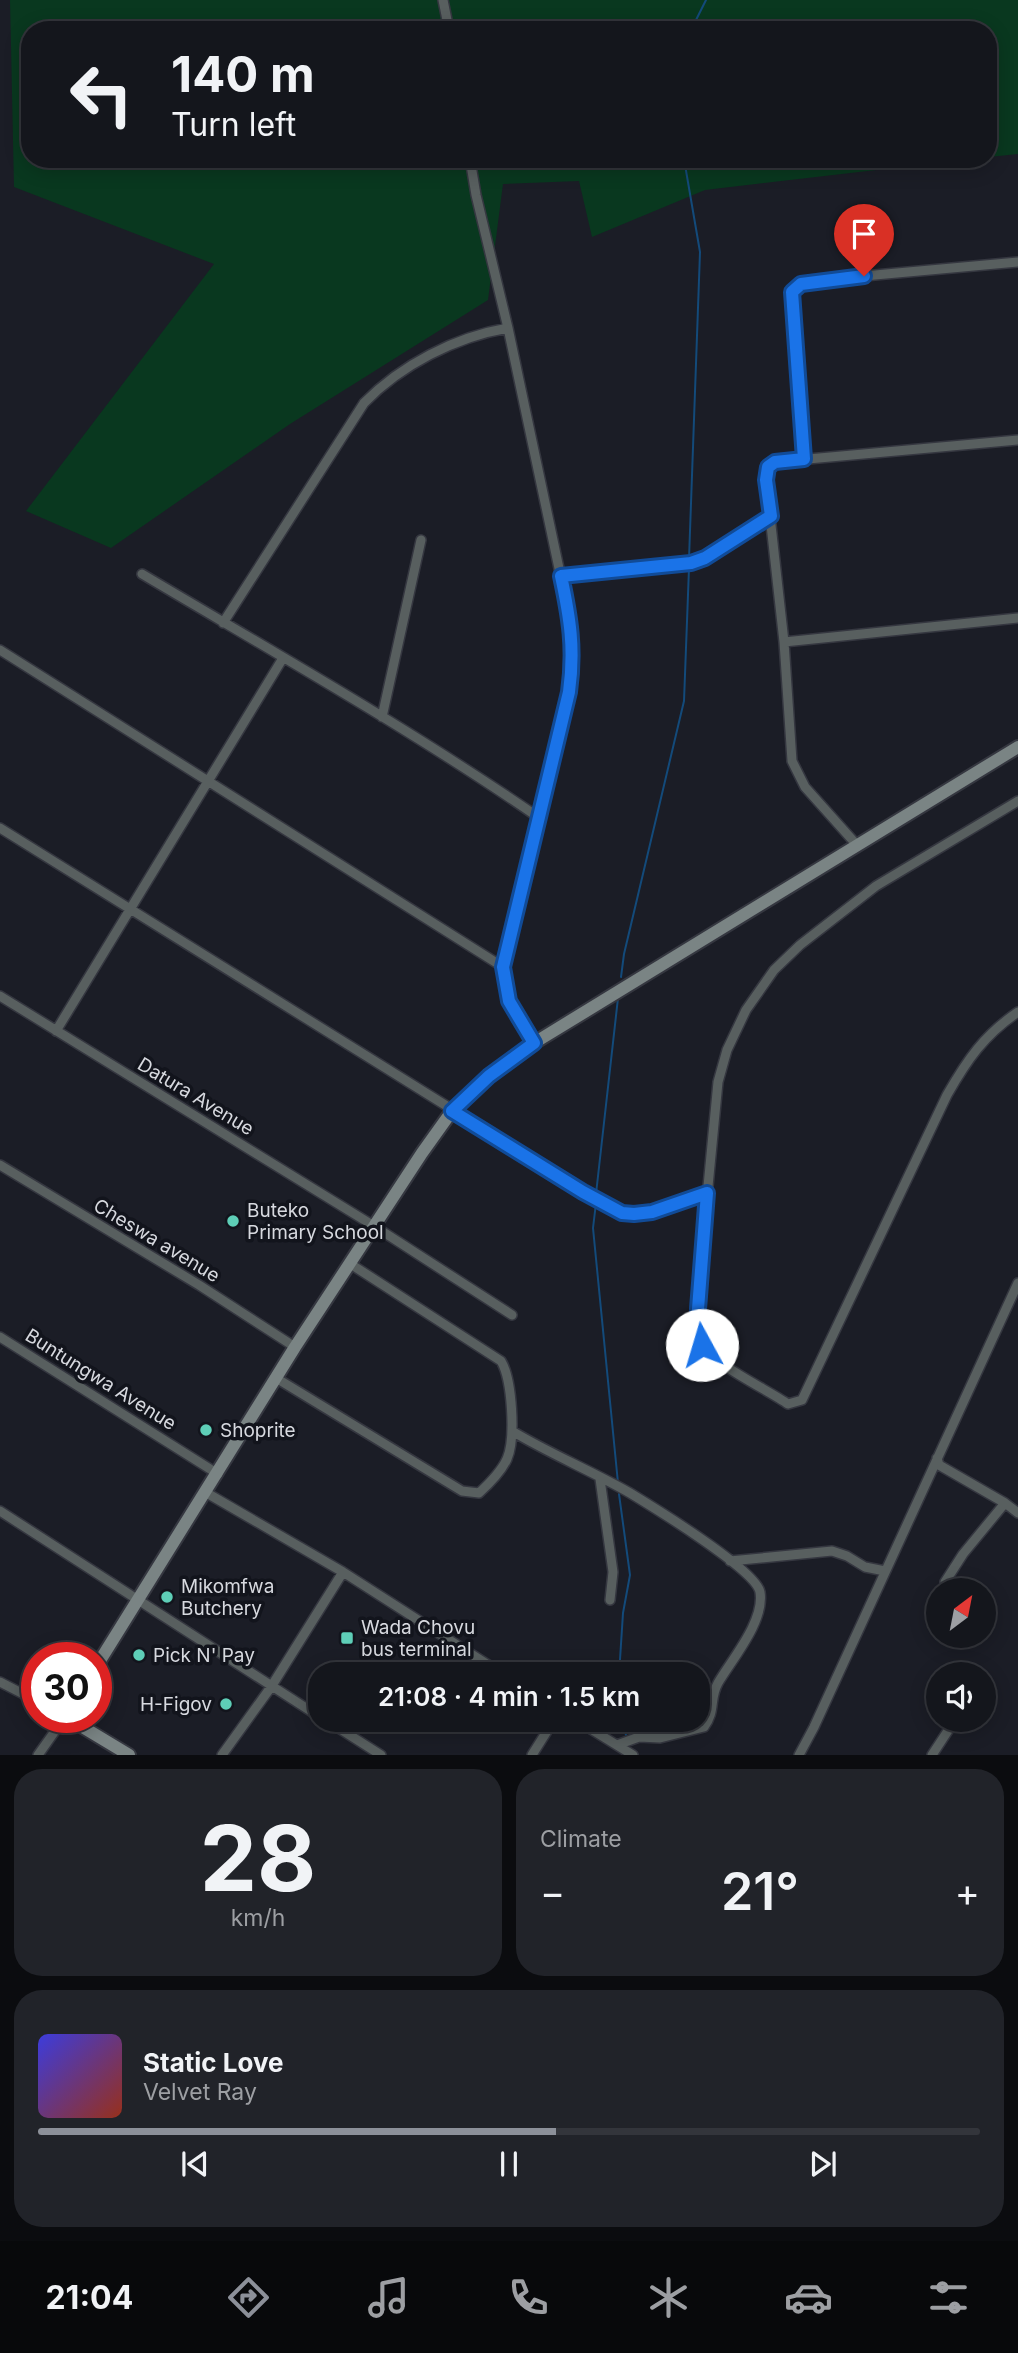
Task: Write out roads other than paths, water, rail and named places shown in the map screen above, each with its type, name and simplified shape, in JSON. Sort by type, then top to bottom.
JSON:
[{"type":"main road","points":[[111,1642],[295,1347],[452,1111],[489,1076],[534,1043],[1018,747]]},
{"type":"main road","points":[[93,1733],[129,1755]]},
{"type":"street","points":[[443,0],[447,21]]},
{"type":"street","points":[[472,168],[571,625],[573,662],[569,692],[503,967],[509,1001],[534,1043]]},
{"type":"street","points":[[804,459],[791,300],[795,288],[801,284],[864,276],[1018,262]]},
{"type":"street","points":[[223,623],[364,403],[384,383],[448,346],[488,331],[508,328]]},
{"type":"street","points":[[856,844],[805,787],[797,773],[790,742],[784,642],[766,480],[768,467],[775,462],[1018,440]]},
{"type":"street","points":[[561,576],[691,563],[705,558],[771,516]]},
{"type":"street","points":[[382,718],[421,540]]},
{"type":"street","points":[[142,574],[489,783],[538,817]]},
{"type":"street","points":[[784,642],[1018,618]]},
{"type":"street","points":[[0,650],[503,967]]},
{"type":"street","points":[[56,1031],[283,658]]},
{"type":"street","points":[[1018,801],[876,886],[800,945],[774,970],[746,1010],[722,1066],[714,1119],[698,1309],[702,1345],[723,1364],[788,1404],[798,1402],[806,1396],[947,1095],[970,1057],[984,1040],[996,1027],[1018,1012]]},
{"type":"street","points":[[0,828],[596,1200],[622,1213],[634,1214],[652,1212],[707,1193]]},
{"type":"street","name":"Datura Avenue","points":[[0,996],[374,1226],[512,1315]]},
{"type":"street","name":"Cheswa avenue","points":[[0,1164],[295,1347]]},
{"type":"street","points":[[276,1378],[449,1483],[471,1493],[479,1493],[499,1473],[509,1455],[512,1431],[508,1381],[500,1361],[349,1264]]},
{"type":"street","points":[[799,1755],[1018,1283]]},
{"type":"street","name":"Buntungwa Avenue","points":[[0,1337],[218,1474]]},
{"type":"street","points":[[512,1431],[630,1493],[730,1561],[758,1585],[760,1601],[753,1626],[712,1695],[713,1712],[704,1727],[660,1738],[639,1737],[617,1745]]},
{"type":"street","points":[[937,1458],[939,1465],[1018,1513]]},
{"type":"street","points":[[600,1479],[613,1573],[611,1600]]},
{"type":"street","points":[[205,1492],[343,1572],[483,1662]]},
{"type":"street","points":[[948,1578],[963,1554],[1005,1503]]},
{"type":"street","points":[[0,1511],[308,1710]]},
{"type":"street","points":[[730,1561],[832,1552],[847,1556],[865,1567],[885,1571]]},
{"type":"street","points":[[226,1752],[271,1687],[343,1572]]},
{"type":"street","points":[[0,1682],[21,1693]]},
{"type":"street","points":[[345,1732],[382,1755]]},
{"type":"street","points":[[532,1755],[546,1732]]},
{"type":"street","points":[[596,1732],[633,1755]]},
{"type":"street","points":[[932,1755],[947,1732]]},
{"type":"street","points":[[38,1755],[54,1733]]},
{"type":"waterway","points":[[696,21],[706,0]]},
{"type":"waterway","points":[[686,168],[700,252],[689,559]]},
{"type":"waterway","points":[[621,977],[624,954],[684,701],[689,568]]},
{"type":"waterway","points":[[596,1194],[618,998]]},
{"type":"waterway","points":[[596,1203],[593,1228],[618,1483]]},
{"type":"waterway","points":[[619,1494],[630,1575],[623,1613],[620,1662]]},
{"type":"place","name":"Buteko Primary School","points":[[233,1221]]},
{"type":"place","name":"Shoprite","points":[[206,1430]]},
{"type":"place","name":"Mikomfwa Butchery","points":[[167,1597]]},
{"type":"place","name":"Wada Chovu bus terminal","points":[[347,1638]]},
{"type":"place","name":"Pick N' Pay","points":[[139,1655]]},
{"type":"place","name":"H-Figov","points":[[226,1704]]}]
